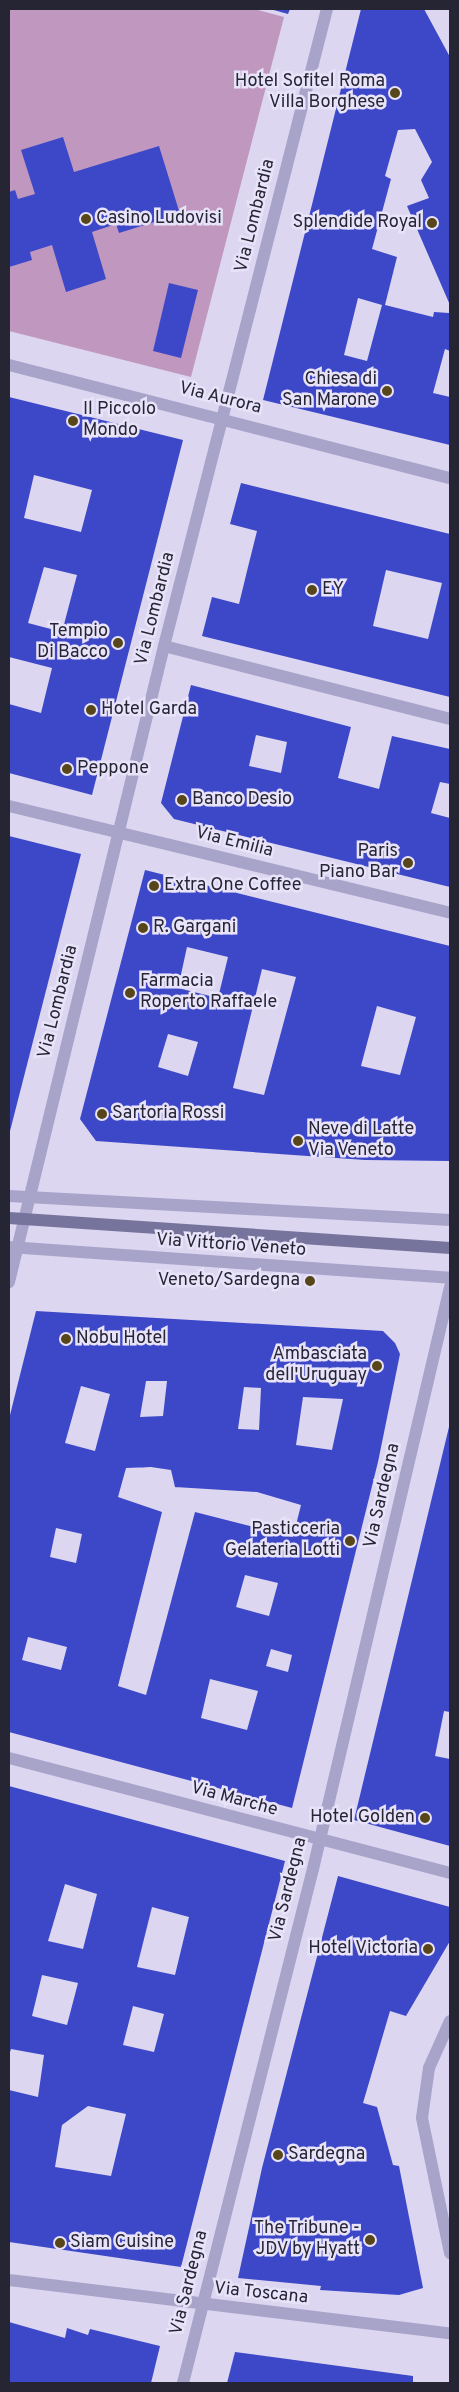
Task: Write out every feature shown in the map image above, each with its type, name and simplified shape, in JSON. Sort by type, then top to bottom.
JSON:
[{"type":"main road","name":"Via Vittorio Veneto","points":[[9,1218],[450,1248]]},
{"type":"street","name":"Via Lombardia","points":[[9,1282],[13,1248],[25,1218],[164,646],[326,9]]},
{"type":"street","name":"Via Aurora","points":[[9,365],[223,418],[450,478]]},
{"type":"street","points":[[164,646],[450,719]]},
{"type":"street","name":"Via Emilia","points":[[9,806],[450,913]]},
{"type":"street","name":"Via Vittorio Veneto","points":[[9,1196],[450,1220]]},
{"type":"street","name":"Via Vittorio Veneto","points":[[13,1248],[450,1278]]},
{"type":"street","name":"Via Sardegna","points":[[183,2383],[319,1841],[450,1287]]},
{"type":"street","name":"Via Marche","points":[[9,1758],[319,1841],[450,1873]]},
{"type":"street","points":[[450,2021],[429,2068],[422,2118],[450,2253]]},
{"type":"street","name":"Via Toscana","points":[[9,2280],[203,2305],[450,2333]]},
{"type":"shaded area","points":[[9,9],[254,9],[284,17],[191,377],[9,331]]},
{"type":"building","points":[[270,9],[290,9],[288,14]]},
{"type":"building","points":[[361,9],[424,9],[450,57],[450,305],[407,206],[429,198],[421,180],[432,162],[415,129],[398,130],[385,176],[391,179],[372,249],[397,257],[385,305],[433,317],[434,312],[449,313],[450,309],[450,351],[445,349],[433,393],[450,397],[450,445],[263,400]],"holes":[[[358,298],[382,305],[367,361],[344,355]]]},
{"type":"building","name":"Casino Ludovisi","points":[[63,137],[74,172],[159,146],[180,214],[119,233],[116,224],[92,232],[106,279],[66,292],[52,245],[30,252],[32,260],[9,267],[9,192],[15,190],[18,199],[35,194],[21,150]]},
{"type":"building","points":[[169,283],[198,290],[181,358],[153,351]]},
{"type":"building","points":[[9,397],[183,440],[92,795],[9,773],[9,704],[41,713],[52,668],[9,657]],"holes":[[[34,475],[92,490],[81,532],[24,518]],[[44,567],[77,575],[62,632],[28,623]]]},
{"type":"building","name":"EY","points":[[241,483],[450,534],[450,697],[202,636],[212,597],[239,604],[257,531],[230,524]],"holes":[[[386,570],[442,583],[428,639],[373,626]]]},
{"type":"building","points":[[191,685],[351,727],[338,778],[379,789],[392,736],[450,749],[450,784],[440,782],[431,813],[450,818],[450,887],[174,819],[161,803]],"holes":[[[256,735],[287,742],[281,773],[249,766]]]},
{"type":"building","points":[[9,836],[81,854],[9,1135]]},
{"type":"building","points":[[145,870],[450,946],[450,1161],[365,1160],[96,1141],[80,1119]],"holes":[[[187,947],[228,957],[218,998],[178,988]],[[262,969],[296,977],[264,1095],[233,1088]],[[377,1006],[416,1017],[400,1075],[361,1066]],[[168,1034],[198,1042],[188,1076],[158,1067]]]},
{"type":"building","points":[[36,1311],[383,1331],[395,1343],[400,1354],[378,1462],[292,1808],[9,1732],[9,1419]],"holes":[[[146,1381],[167,1381],[163,1416],[140,1417]],[[81,1386],[110,1394],[95,1451],[65,1443]],[[244,1387],[261,1388],[259,1430],[238,1429]],[[303,1397],[343,1399],[332,1450],[296,1445]],[[151,1467],[171,1470],[175,1487],[257,1492],[301,1505],[293,1537],[195,1512],[146,1695],[118,1686],[162,1512],[118,1497],[126,1468]],[[56,1528],[82,1534],[76,1563],[50,1557]],[[245,1575],[278,1583],[269,1616],[236,1607]],[[28,1637],[67,1647],[61,1670],[22,1660]],[[271,1649],[292,1655],[288,1672],[266,1666]],[[210,1679],[258,1691],[247,1730],[201,1718]]]},
{"type":"building","points":[[449,1427],[450,1712],[444,1711],[435,1756],[450,1759],[450,1846],[354,1820]]},
{"type":"building","points":[[9,1786],[285,1861],[181,2267],[9,2242],[9,2090],[38,2097],[44,2055],[11,2049],[9,2055]],"holes":[[[65,1884],[97,1894],[83,1949],[48,1941]],[[152,1907],[189,1917],[175,1975],[137,1967]],[[42,1975],[78,1983],[67,2025],[32,2016]],[[133,2006],[164,2014],[154,2052],[123,2045]],[[88,2106],[126,2114],[111,2176],[55,2167],[62,2125]]]},
{"type":"building","points":[[338,1876],[450,1907],[450,1941],[406,2016],[390,2011],[363,2103],[377,2107],[393,2165],[399,2166],[423,2288],[399,2295],[320,2290],[321,2286],[238,2278],[262,2168]]},
{"type":"building","points":[[9,2322],[65,2338],[67,2328],[88,2335],[90,2329],[160,2346],[151,2383],[9,2383]]},
{"type":"building","points":[[235,2352],[413,2376],[413,2383],[227,2383]]},
{"type":"place","name":"Hotel Sofitel Roma Villa Borghese","points":[[395,93]]},
{"type":"place","name":"Casino Ludovisi","points":[[86,219]]},
{"type":"place","name":"Splendide Royal","points":[[432,223]]},
{"type":"place","name":"Chiesa di San Marone","points":[[387,391]]},
{"type":"place","name":"Il Piccolo Mondo","points":[[73,421]]},
{"type":"place","name":"EY","points":[[312,590]]},
{"type":"place","name":"Tempio Di Bacco","points":[[118,643]]},
{"type":"place","name":"Hotel Garda","points":[[91,710]]},
{"type":"place","name":"Peppone","points":[[67,769]]},
{"type":"place","name":"Banco Desio","points":[[182,800]]},
{"type":"place","name":"Paris Piano Bar","points":[[408,863]]},
{"type":"place","name":"Extra One Coffee","points":[[154,886]]},
{"type":"place","name":"R. Gargani","points":[[143,928]]},
{"type":"place","name":"Farmacia Roperto Raffaele","points":[[130,993]]},
{"type":"place","name":"Sartoria Rossi","points":[[102,1114]]},
{"type":"place","name":"Neve di Latte Via Veneto","points":[[298,1141]]},
{"type":"place","name":"Veneto/Sardegna","points":[[310,1281]]},
{"type":"place","name":"Nobu Hotel","points":[[66,1339]]},
{"type":"place","name":"Ambasciata dell'Uruguay","points":[[377,1366]]},
{"type":"place","name":"Pasticceria Gelateria Lotti","points":[[350,1541]]},
{"type":"place","name":"Hotel Golden","points":[[425,1818]]},
{"type":"place","name":"Hotel Victoria","points":[[428,1949]]},
{"type":"place","name":"Sardegna","points":[[278,2155]]},
{"type":"place","name":"The Tribune - JDV by Hyatt","points":[[370,2240]]},
{"type":"place","name":"Siam Cuisine","points":[[60,2243]]}]
